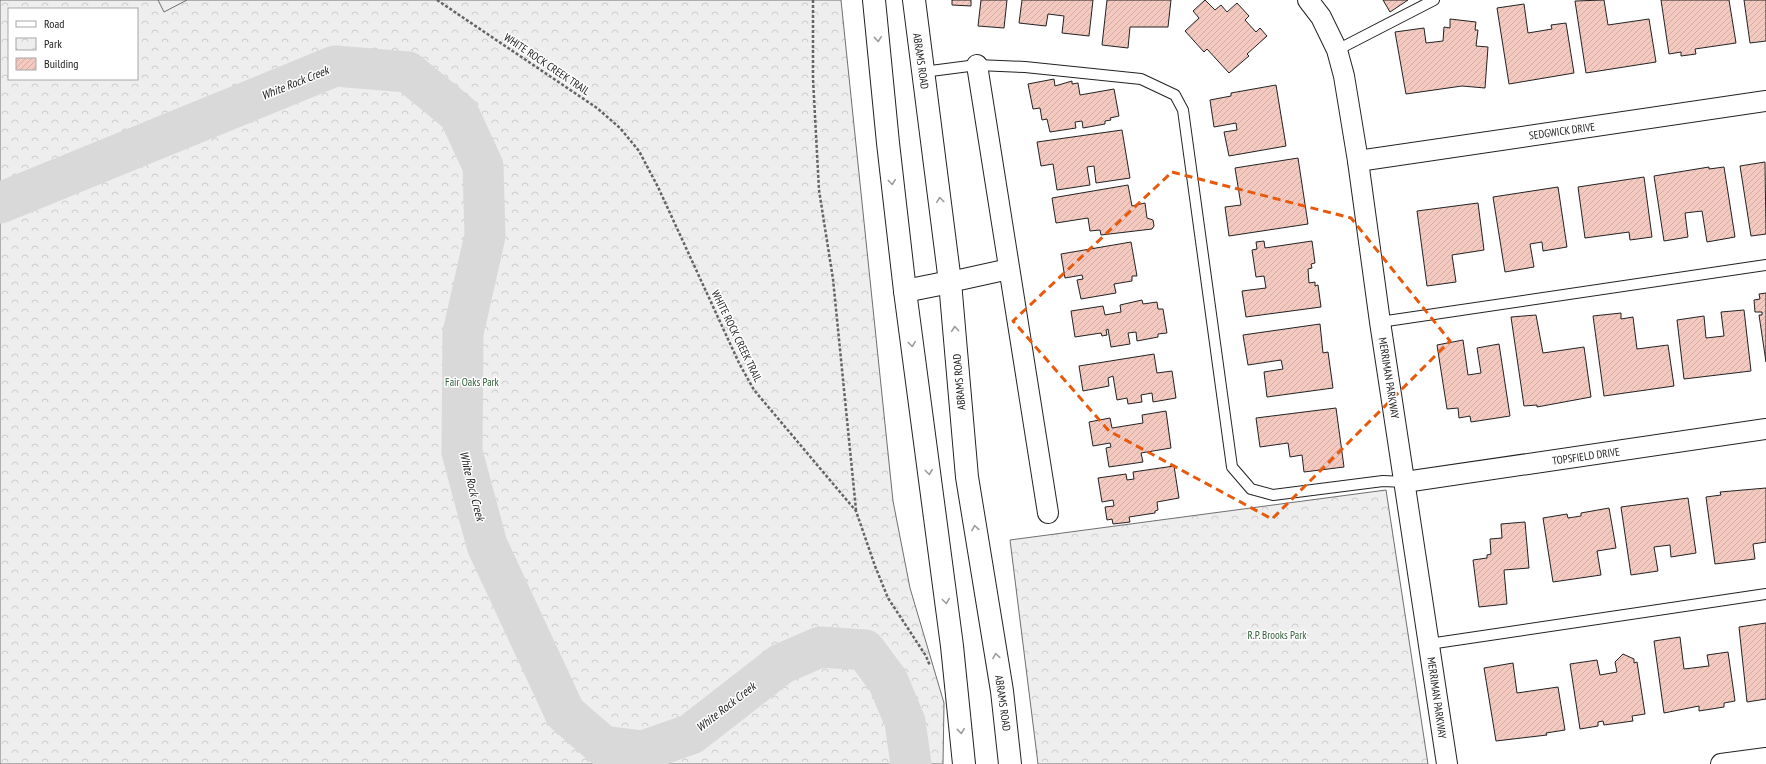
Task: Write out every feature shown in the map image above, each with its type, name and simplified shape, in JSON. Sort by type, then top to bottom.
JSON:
[{"type":"main road","points":[[874,0],[888,143],[905,291],[952,646],[964,764]]},
{"type":"main road","name":"ABRAMS ROAD","points":[[914,0],[950,282],[967,477],[1002,691],[1010,764]]},
{"type":"main road","points":[[905,291],[950,282]]},
{"type":"street","name":"MERRIMAN PARKWAY","points":[[1308,0],[1321,17],[1337,50],[1344,76],[1358,161],[1380,322],[1446,764]]},
{"type":"street","points":[[977,65],[1048,513]]},
{"type":"street","name":"SEDGWICK DRIVE","points":[[1358,161],[1766,101]]},
{"type":"street","points":[[950,282],[1009,269]]},
{"type":"street","name":"TOPSFIELD DRIVE","points":[[1405,482],[1766,429]]},
{"type":"street","points":[[1720,764],[1766,758]]},
{"type":"lane","points":[[1337,50],[1434,0]]},
{"type":"lane","points":[[923,72],[977,65],[1025,67],[1141,79],[1175,95],[1183,110],[1232,467],[1251,489],[1273,495],[1382,480],[1405,482]]},
{"type":"lane","points":[[1380,322],[1766,265]]},
{"type":"lane","points":[[1429,644],[1766,594]]},
{"type":"path","name":"WHITE ROCK CREEK TRAIL","points":[[437,0],[597,108],[620,128],[639,151],[658,187],[739,363],[754,390],[856,510],[875,566],[888,598],[926,656],[931,669]]},
{"type":"path","points":[[813,0],[813,79],[819,190],[834,287],[856,510]]},
{"type":"highlighted area","points":[[1172,172],[1351,218],[1450,341],[1272,519],[1109,431],[1013,321]]},
{"type":"green space","name":"Fair Oaks Park","points":[[0,0],[841,0],[893,501],[910,588],[944,703],[943,764],[0,764]]},
{"type":"green space","points":[[158,0],[187,0],[164,12]]},
{"type":"green space","name":"R.P. Brooks Park","points":[[1386,490],[1428,764],[1038,764],[1010,540]]},
{"type":"building","points":[[952,0],[971,0],[971,6],[952,5]]},
{"type":"building","points":[[981,0],[1007,0],[1004,28],[978,26]]},
{"type":"building","points":[[1022,0],[1093,0],[1089,36],[1062,33],[1064,16],[1048,14],[1046,26],[1019,23]]},
{"type":"building","points":[[1107,0],[1171,0],[1168,27],[1130,27],[1128,48],[1102,45]]},
{"type":"building","points":[[1205,0],[1215,10],[1221,5],[1227,12],[1237,3],[1249,16],[1245,20],[1256,32],[1260,28],[1267,36],[1247,54],[1249,56],[1229,73],[1207,49],[1204,52],[1185,31],[1199,18],[1193,11]]},
{"type":"building","points":[[1383,0],[1408,0],[1390,12]]},
{"type":"building","points":[[1604,0],[1608,25],[1649,19],[1656,62],[1586,73],[1575,1]]},
{"type":"building","points":[[1661,0],[1729,0],[1736,43],[1695,49],[1696,54],[1681,56],[1681,52],[1669,54]]},
{"type":"building","points":[[1744,0],[1766,0],[1766,41],[1750,43]]},
{"type":"building","points":[[1524,4],[1528,33],[1552,29],[1551,25],[1566,23],[1574,73],[1509,84],[1497,8]]},
{"type":"building","points":[[1450,19],[1476,22],[1475,30],[1478,30],[1476,46],[1488,47],[1485,88],[1462,86],[1406,94],[1395,32],[1424,28],[1426,43],[1443,41],[1444,27],[1450,28]]},
{"type":"building","points":[[1054,79],[1055,86],[1072,81],[1072,84],[1078,83],[1080,95],[1114,89],[1119,116],[1110,118],[1111,120],[1105,121],[1105,124],[1083,128],[1082,121],[1075,122],[1076,128],[1050,132],[1047,119],[1042,120],[1040,108],[1033,109],[1028,84]]},
{"type":"building","points":[[1276,85],[1286,146],[1229,156],[1224,132],[1237,130],[1236,123],[1214,127],[1210,100],[1231,96],[1231,93]]},
{"type":"building","points":[[1122,130],[1130,178],[1096,183],[1094,166],[1087,167],[1090,185],[1057,190],[1053,164],[1041,166],[1037,142]]},
{"type":"building","points":[[1298,158],[1308,224],[1229,236],[1225,207],[1241,205],[1235,168]]},
{"type":"building","points":[[1765,162],[1766,234],[1751,236],[1740,166]]},
{"type":"building","points":[[1709,167],[1709,169],[1724,167],[1735,237],[1707,242],[1702,211],[1685,213],[1688,237],[1664,241],[1654,176]]},
{"type":"building","points":[[1644,177],[1652,237],[1630,240],[1629,232],[1585,238],[1578,187]]},
{"type":"building","points":[[1128,185],[1132,206],[1145,203],[1147,218],[1153,220],[1154,226],[1152,229],[1101,235],[1100,230],[1090,231],[1088,218],[1056,223],[1052,198]]},
{"type":"building","points":[[1558,187],[1567,247],[1543,251],[1542,242],[1530,244],[1534,267],[1505,272],[1493,197]]},
{"type":"building","points":[[1478,203],[1484,250],[1452,255],[1456,282],[1427,286],[1417,211]]},
{"type":"building","points":[[1264,241],[1265,248],[1312,241],[1315,263],[1311,264],[1312,268],[1308,269],[1309,283],[1315,282],[1315,286],[1318,285],[1321,307],[1246,317],[1242,291],[1266,288],[1264,276],[1256,277],[1252,250],[1257,249],[1256,242]]},
{"type":"building","points":[[1131,242],[1137,276],[1132,276],[1132,281],[1114,284],[1116,293],[1081,299],[1077,280],[1083,279],[1082,275],[1065,278],[1061,254]]},
{"type":"building","points":[[1766,293],[1766,362],[1759,315],[1762,315],[1762,312],[1755,312],[1754,300],[1760,299],[1759,294]]},
{"type":"building","points":[[1142,300],[1143,304],[1157,302],[1158,309],[1163,309],[1167,333],[1158,334],[1158,337],[1137,341],[1136,332],[1128,333],[1130,344],[1111,347],[1108,329],[1106,330],[1107,335],[1102,336],[1101,333],[1075,337],[1071,311],[1103,306],[1105,315],[1121,312],[1120,305]]},
{"type":"building","points":[[1744,310],[1751,371],[1684,379],[1677,320],[1704,316],[1706,338],[1724,336],[1721,312]]},
{"type":"building","points":[[1621,313],[1621,319],[1633,317],[1637,349],[1668,345],[1674,386],[1604,396],[1593,316]]},
{"type":"building","points":[[1536,315],[1543,353],[1584,347],[1591,397],[1537,407],[1537,405],[1524,406],[1511,317]]},
{"type":"building","points":[[1320,324],[1323,353],[1328,352],[1333,388],[1267,397],[1264,372],[1283,369],[1281,360],[1248,365],[1243,335]]},
{"type":"building","points":[[1463,340],[1468,375],[1481,373],[1477,348],[1499,344],[1510,416],[1471,422],[1470,416],[1459,418],[1458,408],[1447,409],[1437,345]]},
{"type":"building","points":[[1154,354],[1157,373],[1172,371],[1176,398],[1153,402],[1152,393],[1141,395],[1142,402],[1128,404],[1127,398],[1117,400],[1113,376],[1108,378],[1109,386],[1083,391],[1079,366]]},
{"type":"building","points":[[1336,408],[1344,467],[1304,472],[1302,455],[1290,457],[1288,443],[1260,447],[1256,418]]},
{"type":"building","points":[[1166,411],[1171,448],[1141,453],[1143,462],[1109,467],[1106,448],[1111,447],[1110,443],[1093,446],[1089,422],[1110,418],[1112,428],[1143,423],[1142,415]]},
{"type":"building","points":[[1174,466],[1179,498],[1157,502],[1158,510],[1155,511],[1155,513],[1129,517],[1130,522],[1113,524],[1112,519],[1107,520],[1105,507],[1114,506],[1113,500],[1102,502],[1098,478],[1126,474],[1127,480],[1134,479],[1133,472]]},
{"type":"building","points":[[1766,488],[1766,542],[1753,544],[1755,559],[1715,564],[1706,497],[1721,495],[1720,492]]},
{"type":"building","points":[[1688,498],[1696,553],[1671,557],[1670,545],[1654,547],[1658,571],[1631,575],[1621,507]]},
{"type":"building","points":[[1609,508],[1616,548],[1597,551],[1601,575],[1553,582],[1543,518],[1567,514],[1568,518],[1581,516],[1581,513]]},
{"type":"building","points":[[1525,522],[1529,568],[1504,570],[1507,604],[1479,607],[1473,560],[1487,558],[1487,555],[1491,554],[1490,539],[1502,538],[1501,524]]},
{"type":"building","points":[[1766,623],[1766,699],[1747,702],[1739,627]]},
{"type":"building","points":[[1680,637],[1684,669],[1709,666],[1707,655],[1728,652],[1735,701],[1724,703],[1724,707],[1699,711],[1699,706],[1664,713],[1654,641]]},
{"type":"building","points":[[1623,654],[1634,659],[1634,663],[1637,662],[1645,714],[1632,716],[1633,721],[1604,725],[1603,721],[1598,722],[1598,726],[1580,729],[1570,664],[1597,660],[1600,675],[1617,672],[1615,662]]},
{"type":"building","points":[[1513,663],[1517,693],[1558,687],[1565,730],[1546,733],[1547,735],[1496,741],[1484,668]]},
{"type":"waterway","name":"White Rock Creek","points":[[0,203],[335,66],[408,72],[459,114],[483,166],[485,236],[463,333],[462,452],[487,545],[565,713],[603,746],[643,751],[691,734],[781,664],[820,647],[865,650],[888,681],[905,722],[911,764]]}]
